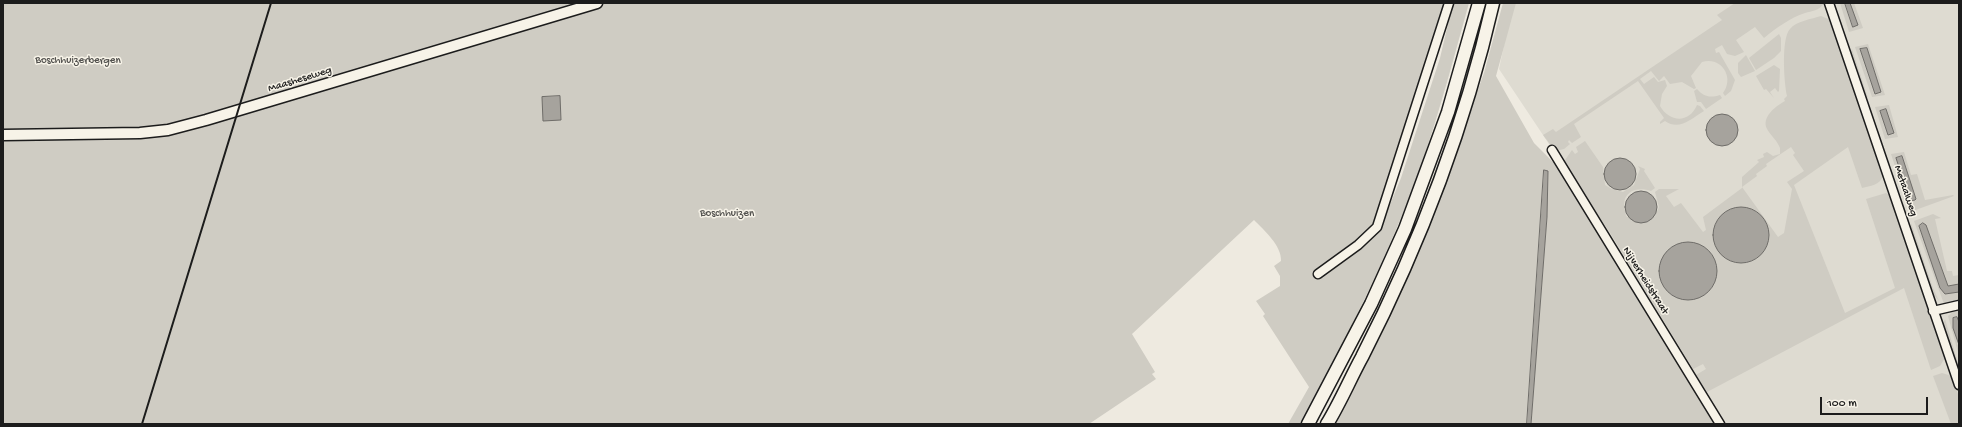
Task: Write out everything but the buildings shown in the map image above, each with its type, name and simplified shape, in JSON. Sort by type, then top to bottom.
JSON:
[{"type":"highway","points":[[1308,424],[1370,304],[1405,229],[1448,112],[1479,3]]},
{"type":"highway","points":[[1327,424],[1385,312],[1416,239],[1464,106],[1493,3]]},
{"type":"main road","name":"Maasheseweg","points":[[3,135],[140,133],[168,130],[206,120],[596,3]]},
{"type":"street","points":[[1318,274],[1358,245],[1377,227],[1449,3]]},
{"type":"street","name":"Metaalweg","points":[[1829,3],[1959,386]]},
{"type":"street","name":"Nijverheidstraat","points":[[1552,150],[1720,424]]},
{"type":"street","points":[[1933,311],[1959,306]]},
{"type":"shaded area","points":[[1513,3],[1959,3],[1959,424],[1720,424],[1547,141],[1499,69]]},
{"type":"shaded area","points":[[1845,3],[1850,3],[1858,25],[1853,27]]},
{"type":"shaded area","points":[[1867,48],[1881,92],[1875,94],[1860,49]]},
{"type":"shaded area","points":[[560,96],[561,120],[543,121],[542,97]]},
{"type":"shaded area","points":[[1886,109],[1894,133],[1888,135],[1880,111]]},
{"type":"shaded area","points":[[1725,114],[1731,116],[1736,121],[1738,130],[1736,139],[1731,144],[1719,146],[1713,144],[1708,139],[1706,127],[1708,121],[1713,116]]},
{"type":"shaded area","points":[[1902,156],[1916,199],[1915,200],[1910,201],[1896,158]]},
{"type":"shaded area","points":[[1620,158],[1626,159],[1633,165],[1636,174],[1635,180],[1629,187],[1620,190],[1614,189],[1607,183],[1604,174],[1605,168],[1611,161]]},
{"type":"shaded area","points":[[1544,170],[1548,171],[1547,217],[1531,424],[1527,424]]},
{"type":"shaded area","points":[[1641,191],[1647,192],[1654,198],[1657,207],[1656,213],[1650,220],[1641,223],[1635,222],[1628,216],[1625,207],[1626,201],[1632,194]]},
{"type":"shaded area","points":[[1735,207],[1747,207],[1761,215],[1769,229],[1767,246],[1761,255],[1747,263],[1735,263],[1725,258],[1718,251],[1713,241],[1713,229],[1718,219],[1725,212]]},
{"type":"shaded area","points":[[1923,223],[1926,225],[1948,286],[1959,284],[1959,292],[1945,294],[1940,288],[1919,226]]},
{"type":"shaded area","points":[[1688,242],[1699,244],[1712,255],[1715,260],[1717,271],[1715,282],[1704,295],[1699,298],[1688,300],[1677,298],[1664,287],[1661,282],[1659,271],[1661,260],[1672,247],[1677,244]]},
{"type":"shaded area","points":[[1957,317],[1959,322],[1959,345],[1953,328],[1953,318]]},
{"type":"green space","name":"Boschhuizen","points":[[3,3],[1452,3],[1386,204],[1384,219],[1401,178],[1440,58],[1453,3],[1469,3],[1435,123],[1422,163],[1396,230],[1366,296],[1300,424],[1288,424],[1309,387],[1263,316],[1265,314],[1256,301],[1280,286],[1280,276],[1274,266],[1281,261],[1281,255],[1276,244],[1254,220],[1132,334],[1155,372],[1152,374],[1156,379],[1089,424],[3,424]]},
{"type":"green space","points":[[1503,3],[1516,3],[1496,76],[1534,143],[1556,165],[1717,424],[1531,424],[1547,217],[1548,171],[1544,170],[1527,424],[1332,424],[1440,194],[1484,73]]},
{"type":"green space","points":[[1735,3],[1824,3],[1818,9],[1789,20],[1764,38],[1755,27],[1736,40],[1744,52],[1735,56],[1727,54],[1722,45],[1715,49],[1716,53],[1719,52],[1735,80],[1731,91],[1725,96],[1723,93],[1726,87],[1727,75],[1724,69],[1715,62],[1702,62],[1691,76],[1696,88],[1694,89],[1682,82],[1670,84],[1664,76],[1659,81],[1651,71],[1640,79],[1644,84],[1654,77],[1658,82],[1665,80],[1667,86],[1662,94],[1660,106],[1668,115],[1674,118],[1684,118],[1693,111],[1697,105],[1700,106],[1704,111],[1685,123],[1675,125],[1665,121],[1660,124],[1664,118],[1638,81],[1574,124],[1581,137],[1572,143],[1569,140],[1568,142],[1570,144],[1564,149],[1555,151],[1543,135],[1553,129],[1556,132],[1722,20],[1717,15]]},
{"type":"green space","points":[[1840,3],[1845,3],[1853,26],[1858,25],[1850,3],[1854,3],[1863,28],[1849,32]]},
{"type":"green space","points":[[1821,16],[1833,21],[1883,176],[1877,183],[1862,188],[1848,147],[1794,185],[1845,313],[1895,288],[1866,199],[1886,193],[1890,195],[1946,356],[1940,366],[1931,370],[1904,288],[1707,392],[1696,375],[1706,369],[1703,364],[1693,369],[1609,231],[1563,163],[1572,150],[1575,154],[1578,152],[1576,147],[1585,141],[1603,167],[1605,185],[1623,192],[1634,185],[1640,169],[1638,166],[1645,169],[1644,171],[1655,188],[1651,191],[1638,189],[1630,192],[1625,199],[1624,204],[1626,216],[1634,221],[1643,223],[1649,221],[1655,216],[1659,207],[1655,192],[1659,189],[1679,189],[1666,196],[1674,207],[1681,203],[1703,232],[1706,230],[1703,217],[1742,188],[1742,187],[1742,177],[1759,162],[1757,160],[1764,157],[1763,154],[1767,152],[1773,156],[1780,154],[1779,145],[1767,129],[1766,120],[1770,112],[1785,101],[1784,99],[1787,96],[1784,51],[1787,34],[1796,24]],"holes":[[[1791,147],[1795,153],[1793,155],[1804,171],[1787,182],[1792,189],[1784,233],[1778,237],[1742,187],[1757,176],[1756,174],[1767,166],[1766,164]]]},
{"type":"green space","points":[[1779,34],[1781,38],[1781,51],[1774,58],[1756,70],[1749,58]]},
{"type":"green space","points":[[1868,44],[1885,95],[1872,97],[1855,47]],"holes":[[[1867,48],[1881,92],[1860,50]]]},
{"type":"green space","points":[[1852,49],[1868,98],[1863,94],[1850,53]]},
{"type":"green space","points":[[1746,55],[1755,71],[1741,77],[1738,73],[1738,63]]},
{"type":"green space","points":[[1774,65],[1780,69],[1779,91],[1778,92],[1775,88],[1770,92],[1774,98],[1766,89],[1764,90],[1756,76]]},
{"type":"green space","points":[[1697,89],[1702,94],[1710,97],[1720,95],[1722,98],[1706,109],[1701,102],[1697,102],[1694,91]]},
{"type":"green space","points":[[1889,105],[1898,137],[1885,139],[1875,107]]},
{"type":"green space","points":[[1904,152],[1911,175],[1917,174],[1925,200],[1954,196],[1910,212],[1891,154]]},
{"type":"green space","points":[[1933,214],[1941,218],[1935,219],[1947,271],[1952,271],[1953,276],[1959,275],[1959,284],[1948,286],[1926,225],[1945,294],[1959,292],[1959,301],[1944,304],[1914,221]]},
{"type":"green space","points":[[1911,223],[1933,288],[1939,301],[1934,295],[1932,289],[1929,289],[1910,233]]},
{"type":"green space","points":[[1959,311],[1959,322],[1957,317],[1955,332],[1959,356],[1948,316],[1953,312]]},
{"type":"green space","points":[[1945,319],[1958,363],[1955,365],[1942,327]]},
{"type":"green space","points":[[1942,373],[1952,376],[1959,397],[1959,424],[1951,424],[1933,376]]},
{"type":"railway","points":[[142,424],[271,3]]},
{"type":"park label","name":"Boschhuizerbergen","points":[[78,61]]}]
